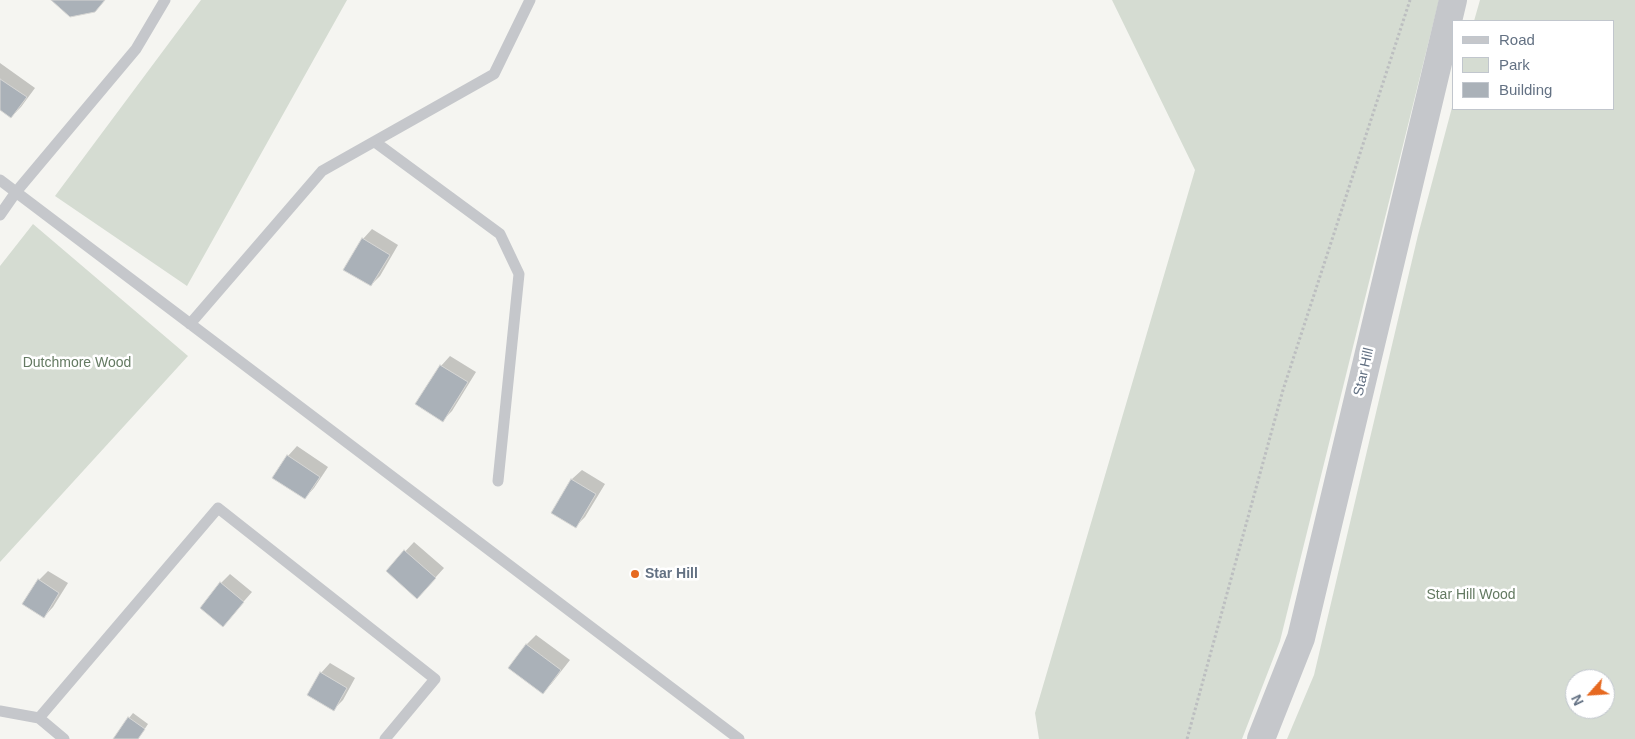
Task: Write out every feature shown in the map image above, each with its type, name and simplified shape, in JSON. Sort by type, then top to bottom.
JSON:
[{"type":"street","name":"Star Hill","points":[[1260,739],[1301,638],[1453,0]]},
{"type":"lane","points":[[0,215],[16,192],[136,49],[165,0]]},
{"type":"lane","points":[[190,324],[322,170],[494,74],[530,0]]},
{"type":"lane","points":[[375,142],[500,234],[519,274],[498,481]]},
{"type":"lane","points":[[0,180],[739,739]]},
{"type":"lane","points":[[39,718],[218,508],[435,679],[385,739]]},
{"type":"lane","points":[[0,711],[39,718],[64,739]]},
{"type":"path","points":[[1187,739],[1283,390],[1410,0]]},
{"type":"green space","points":[[201,0],[347,0],[187,286],[55,196]]},
{"type":"green space","points":[[1112,0],[1439,0],[1280,641],[1242,739],[1039,739],[1035,713],[1195,170]]},
{"type":"green space","name":"Star Hill Wood","points":[[1480,0],[1635,0],[1635,739],[1287,739],[1314,675],[1418,235],[1452,108],[1452,110],[1615,110],[1615,20],[1474,20]]},
{"type":"green space","name":"Dutchmore Wood","points":[[33,224],[188,356],[0,562],[0,266]]},
{"type":"building","points":[[51,0],[105,0],[95,12],[70,17]]},
{"type":"building","points":[[0,79],[27,97],[11,118],[0,110]]},
{"type":"building","points":[[362,238],[390,255],[371,286],[343,270]]},
{"type":"building","points":[[440,365],[468,382],[443,422],[415,404]]},
{"type":"building","points":[[287,455],[320,477],[305,499],[272,478]]},
{"type":"building","points":[[571,479],[596,494],[576,528],[551,513]]},
{"type":"building","points":[[404,550],[436,578],[417,599],[386,571]]},
{"type":"building","points":[[38,579],[59,593],[44,618],[22,604]]},
{"type":"building","points":[[220,582],[244,602],[223,627],[200,608]]},
{"type":"building","points":[[526,644],[561,670],[543,694],[508,668]]},
{"type":"building","points":[[320,672],[347,688],[334,711],[307,695]]},
{"type":"building","points":[[128,717],[145,729],[138,739],[113,739]]},
{"type":"place","name":"Star Hill","points":[[635,574]]}]
